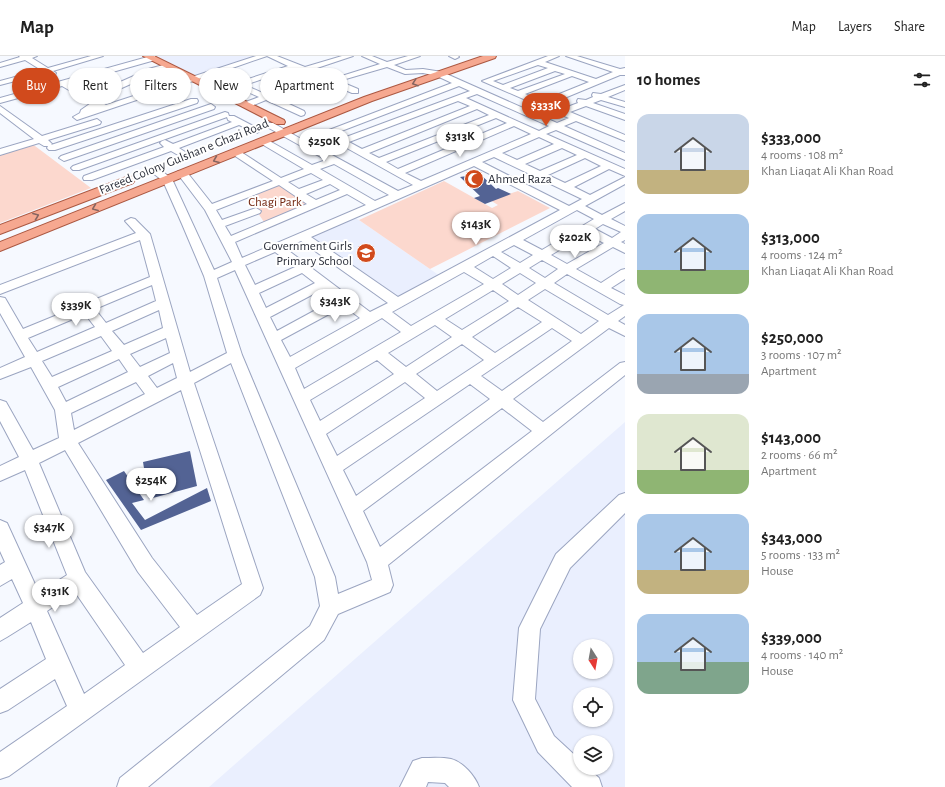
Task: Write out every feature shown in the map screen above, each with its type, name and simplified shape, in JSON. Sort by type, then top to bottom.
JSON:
[{"type":"main road","points":[[391,78],[455,56]]},
{"type":"main road","name":"Fareed Colony Gulshan e Ghazi Road","points":[[243,136],[257,130],[278,126],[368,99],[492,56]]},
{"type":"main road","points":[[149,57],[246,105],[278,126]]},
{"type":"main road","points":[[348,94],[359,90]]},
{"type":"main road","name":"Fareed Colony Gulshan e Ghazi Road","points":[[0,230],[102,190],[161,171],[235,152],[263,141],[278,126],[301,113],[315,108]]},
{"type":"main road","name":"Fareed Colony Gulshan e Ghazi Road","points":[[0,247],[188,157],[202,152]]},
{"type":"street","points":[[227,68],[262,56]]},
{"type":"street","points":[[315,68],[349,56]]},
{"type":"street","points":[[366,56],[406,72],[423,71],[439,74],[625,157]]},
{"type":"street","points":[[360,63],[385,56]]},
{"type":"street","points":[[348,78],[416,56]]},
{"type":"street","points":[[570,56],[624,72]]},
{"type":"street","points":[[0,65],[28,57],[41,63],[45,68]]},
{"type":"street","points":[[0,101],[129,65],[149,57]]},
{"type":"street","points":[[608,77],[553,57],[486,81],[625,138]]},
{"type":"street","points":[[267,65],[278,58],[299,68]]},
{"type":"street","points":[[57,68],[100,59]]},
{"type":"street","points":[[60,75],[100,59]]},
{"type":"street","points":[[117,59],[129,65]]},
{"type":"street","points":[[252,80],[292,65],[301,60]]},
{"type":"street","points":[[537,62],[596,82]]},
{"type":"street","points":[[22,68],[41,63]]},
{"type":"street","points":[[160,68],[167,66]]},
{"type":"street","points":[[502,88],[555,68]]},
{"type":"street","points":[[514,71],[548,83]]},
{"type":"street","points":[[523,112],[608,77],[624,72]]},
{"type":"street","points":[[518,94],[572,74]]},
{"type":"street","points":[[191,80],[199,77]]},
{"type":"street","points":[[60,78],[68,84]]},
{"type":"street","points":[[0,82],[12,79]]},
{"type":"street","points":[[303,142],[459,83]]},
{"type":"street","points":[[348,86],[359,90]]},
{"type":"street","points":[[563,112],[625,87]]},
{"type":"street","points":[[0,91],[12,88]]},
{"type":"street","points":[[252,91],[260,88]]},
{"type":"street","points":[[580,89],[624,103]]},
{"type":"street","points":[[252,91],[260,94]]},
{"type":"street","points":[[421,184],[341,142],[477,91]]},
{"type":"street","points":[[564,95],[625,117]]},
{"type":"street","points":[[191,97],[257,130]]},
{"type":"street","points":[[459,98],[625,173]]},
{"type":"street","points":[[246,105],[260,99]]},
{"type":"street","points":[[0,152],[38,137],[77,117],[130,100]]},
{"type":"street","points":[[52,148],[197,100]]},
{"type":"street","points":[[210,276],[556,126],[624,103]]},
{"type":"street","points":[[77,117],[94,104]]},
{"type":"street","points":[[101,104],[188,157]]},
{"type":"street","points":[[282,104],[301,113]]},
{"type":"street","points":[[361,152],[478,106]]},
{"type":"street","points":[[64,158],[211,107]]},
{"type":"street","points":[[0,109],[52,148],[102,190]]},
{"type":"street","points":[[383,112],[458,147],[478,160],[572,208],[602,219],[625,230]]},
{"type":"street","points":[[378,162],[495,114]]},
{"type":"street","points":[[76,168],[225,115]]},
{"type":"street","points":[[0,122],[15,120]]},
{"type":"street","points":[[14,138],[38,137],[104,120]]},
{"type":"street","points":[[607,130],[625,121]]},
{"type":"street","points":[[88,178],[240,122]]},
{"type":"street","points":[[438,122],[476,139]]},
{"type":"street","points":[[398,172],[514,123]]},
{"type":"street","points":[[278,126],[303,142],[398,195]]},
{"type":"street","points":[[404,136],[441,154]]},
{"type":"street","points":[[263,141],[374,205]]},
{"type":"street","points":[[517,164],[561,145]]},
{"type":"street","points":[[235,152],[315,204]]},
{"type":"street","points":[[494,153],[589,198]]},
{"type":"street","points":[[540,175],[584,155]]},
{"type":"street","points":[[262,170],[293,158]]},
{"type":"street","points":[[210,209],[335,160]]},
{"type":"street","points":[[565,187],[608,166]]},
{"type":"street","points":[[129,787],[317,633],[331,607],[383,585],[377,561],[228,241],[210,209],[161,171]]},
{"type":"street","points":[[161,171],[188,224],[210,276],[235,355],[325,577],[331,607]]},
{"type":"street","points":[[298,193],[331,180]]},
{"type":"street","points":[[286,366],[369,318],[589,198],[625,180]]},
{"type":"street","points":[[228,241],[348,190]]},
{"type":"street","points":[[246,195],[266,225]]},
{"type":"street","points":[[301,398],[625,206]]},
{"type":"street","points":[[219,225],[256,211]]},
{"type":"street","points":[[294,213],[317,230]]},
{"type":"street","points":[[0,767],[253,588],[185,380],[144,234],[131,220]]},
{"type":"street","points":[[586,229],[625,249]]},
{"type":"street","points":[[0,290],[144,234]]},
{"type":"street","points":[[316,432],[567,269],[625,235]]},
{"type":"street","points":[[302,236],[397,303]]},
{"type":"street","points":[[513,239],[625,301]]},
{"type":"street","points":[[276,247],[369,318]]},
{"type":"street","points":[[492,251],[625,331]]},
{"type":"street","points":[[464,266],[582,341]]},
{"type":"street","points":[[251,292],[303,268]]},
{"type":"street","points":[[602,288],[625,273]]},
{"type":"street","points":[[20,336],[156,279]]},
{"type":"street","points":[[262,316],[324,283]]},
{"type":"street","points":[[273,339],[345,300]]},
{"type":"street","points":[[0,301],[63,410],[68,441],[145,565],[195,629]]},
{"type":"street","points":[[0,374],[163,303]]},
{"type":"street","points":[[87,308],[154,395]]},
{"type":"street","points":[[352,509],[625,309]]},
{"type":"street","points":[[382,311],[411,333]]},
{"type":"street","points":[[435,318],[495,360]]},
{"type":"street","points":[[333,468],[552,322]]},
{"type":"street","points":[[48,385],[170,330]]},
{"type":"street","points":[[378,353],[437,398]]},
{"type":"street","points":[[63,410],[178,355]]},
{"type":"street","points":[[0,474],[68,441],[154,395],[235,355]]},
{"type":"street","points":[[377,561],[625,367]]},
{"type":"street","points":[[470,376],[544,431]]},
{"type":"street","points":[[0,406],[29,459],[78,579],[140,668]]},
{"type":"street","points":[[590,787],[546,744],[524,700],[530,628],[563,561],[625,501]]},
{"type":"street","points":[[0,529],[8,571],[35,608],[80,710]]},
{"type":"street","points":[[0,630],[78,579]]},
{"type":"street","points":[[0,702],[59,663]]},
{"type":"street","points":[[412,787],[422,770],[450,770],[467,787]]},
{"type":"shaded area","points":[[256,56],[220,68],[199,68],[199,75],[196,76],[191,74],[191,68],[179,68],[155,57]]},
{"type":"shaded area","name":"Government Girls Primary School","points":[[350,215],[443,278],[397,303],[302,236]]},
{"type":"shaded area","points":[[625,422],[625,787],[209,787]]},
{"type":"green space","points":[[31,143],[91,188],[0,223],[0,152]]},
{"type":"green space","points":[[444,181],[492,208],[498,205],[490,200],[518,191],[550,208],[430,269],[359,220]]},
{"type":"green space","name":"Chagi Park","points":[[280,182],[315,204],[266,225],[246,195]]},
{"type":"building","points":[[480,174],[496,189],[498,188],[511,194],[485,204],[474,198],[480,196],[460,177]]},
{"type":"building","points":[[190,451],[197,486],[149,499],[143,462]]},
{"type":"building","points":[[124,471],[144,500],[132,503],[145,520],[207,488],[211,501],[141,530],[106,480]]},
{"type":"place","name":"Ahmed Raza","points":[[474,179]]},
{"type":"place","name":"Government Girls Primary School","points":[[366,253]]}]
